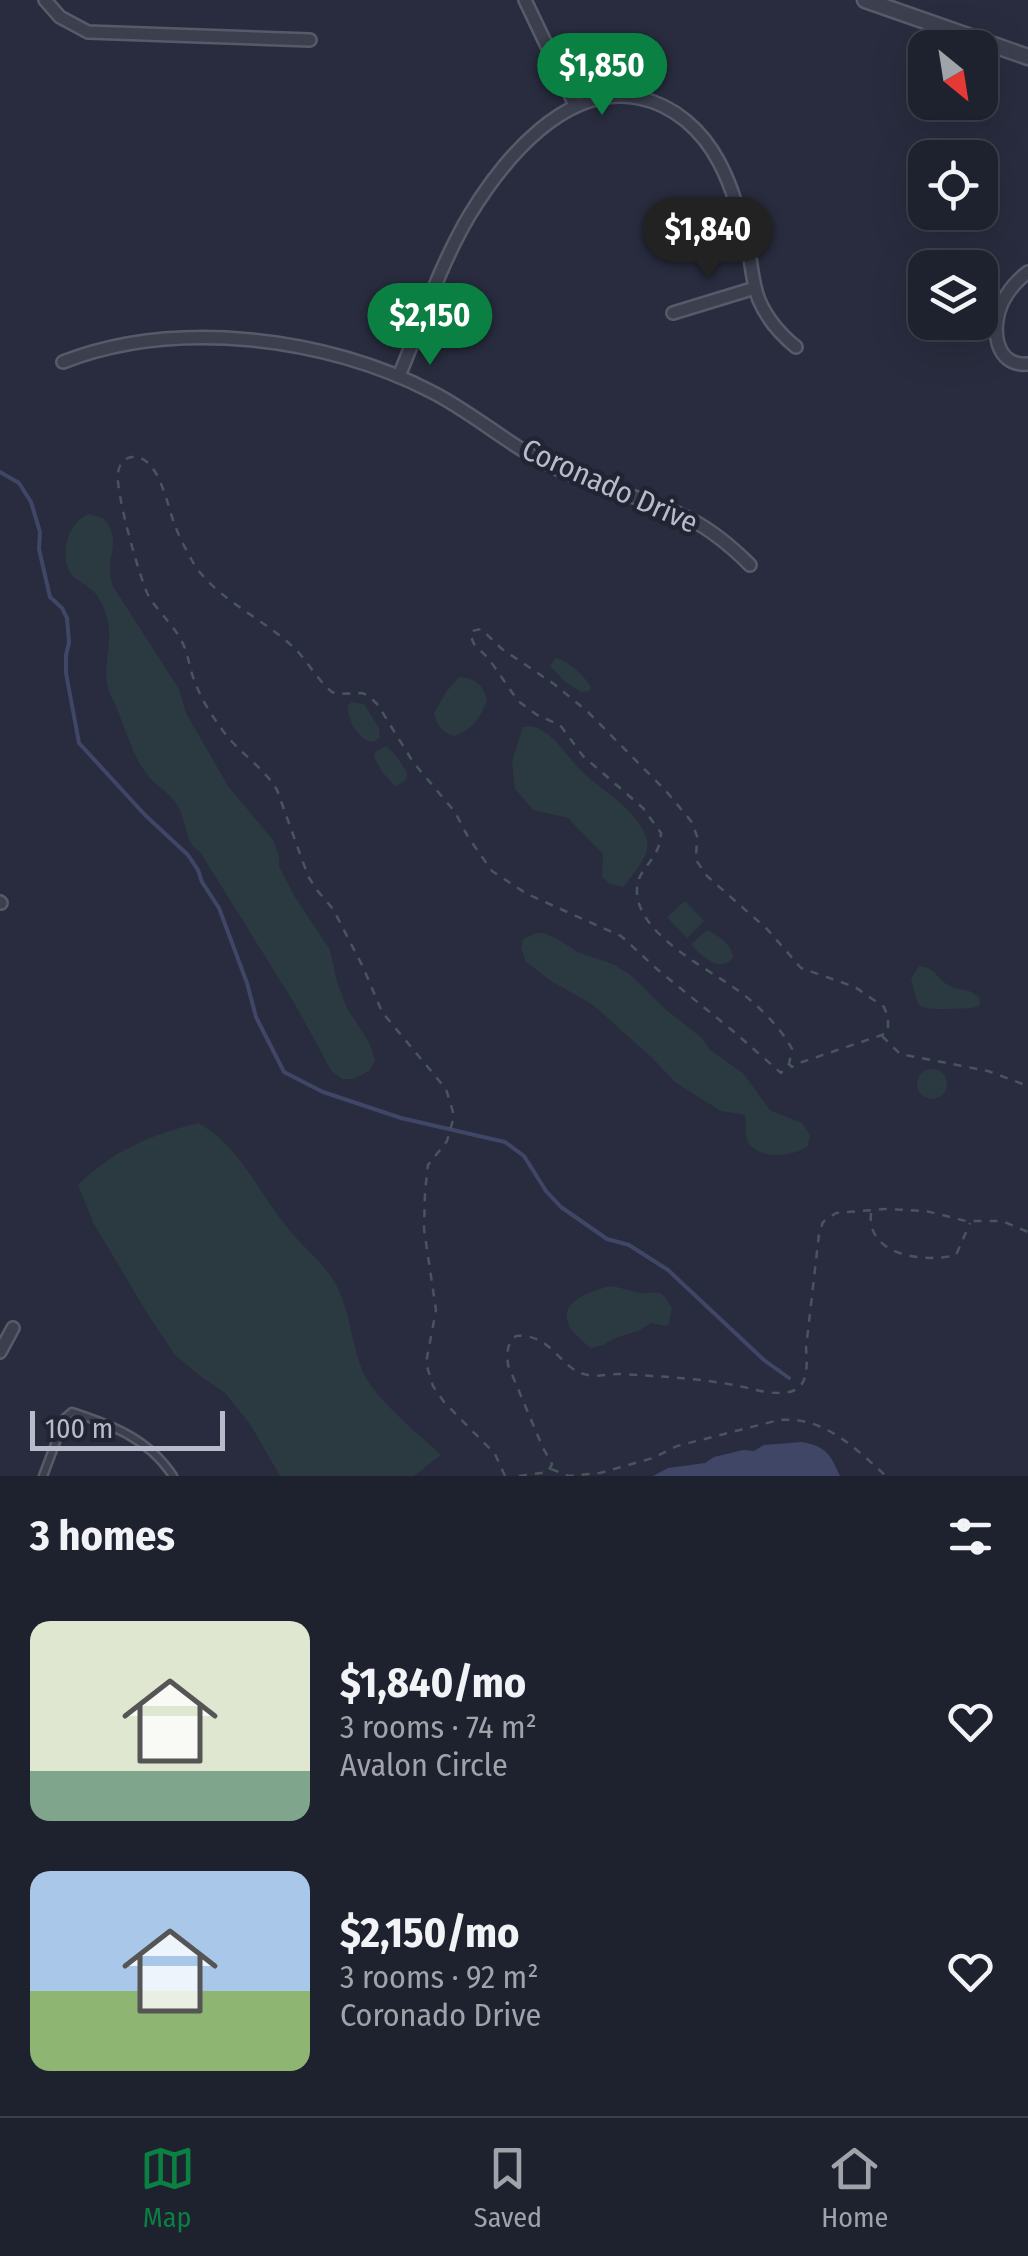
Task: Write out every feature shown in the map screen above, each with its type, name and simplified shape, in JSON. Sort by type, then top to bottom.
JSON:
[{"type":"street","points":[[46,0],[60,17],[88,32],[310,40]]},
{"type":"street","points":[[524,0],[575,105]]},
{"type":"street","points":[[865,0],[1028,57]]},
{"type":"street","points":[[400,376],[455,246],[486,190],[540,129],[558,115],[575,105],[611,96],[630,96],[662,105],[693,127],[706,142],[729,184],[741,219],[755,288],[771,321],[796,347]]},
{"type":"street","points":[[1028,272],[1002,304],[996,331],[997,343],[1007,359],[1028,364]]},
{"type":"street","points":[[673,313],[755,288]]},
{"type":"street","name":"Coronado Drive","points":[[64,362],[101,350],[181,338],[234,339],[304,348],[356,361],[400,376],[462,408],[550,466],[690,520],[722,540],[750,565]]},
{"type":"street","points":[[0,1352],[13,1328]]},
{"type":"lane","points":[[43,1476],[65,1418],[72,1412],[145,1444],[172,1476]]},
{"type":"path","points":[[505,1476],[495,1454],[444,1402],[433,1386],[426,1363],[436,1310],[424,1229],[426,1176],[428,1164],[447,1141],[453,1120],[446,1090],[382,1012],[333,909],[308,876],[284,806],[269,777],[231,741],[206,707],[184,646],[150,598],[140,573],[118,483],[121,463],[136,457],[156,474],[191,559],[214,587],[296,648],[332,692],[362,693],[378,705],[413,762],[455,812],[492,871],[527,894],[622,936],[780,1073],[790,1064],[792,1049],[778,1026],[734,988],[675,948],[643,915],[637,883],[658,852],[661,834],[656,825],[643,808],[583,756],[560,726],[518,702],[490,659],[474,644],[472,630],[481,629],[588,712],[685,812],[696,836],[696,860],[707,876],[759,921],[801,968],[855,987],[884,1007],[889,1024],[882,1035],[792,1068],[790,1064]]},
{"type":"path","points":[[882,1035],[900,1054],[988,1072],[1028,1086]]},
{"type":"path","points":[[519,1476],[548,1472],[552,1464],[508,1365],[507,1350],[516,1336],[536,1337],[588,1376],[605,1373],[692,1377],[768,1392],[794,1391],[800,1386],[807,1364],[816,1252],[823,1222],[836,1212],[926,1211],[970,1221],[1002,1221],[1028,1232]]},
{"type":"path","points":[[872,1212],[870,1223],[879,1242],[894,1252],[941,1259],[956,1255],[970,1221]]},
{"type":"path","points":[[550,1468],[569,1476],[600,1473],[653,1458],[677,1446],[796,1418],[826,1428],[886,1476]]},
{"type":"shaded area","points":[[89,514],[103,518],[113,535],[110,568],[114,588],[179,689],[186,713],[228,786],[274,841],[279,866],[330,950],[347,1008],[370,1044],[375,1061],[369,1071],[354,1079],[343,1079],[332,1072],[296,1006],[191,843],[177,805],[150,778],[135,754],[108,688],[109,627],[105,612],[91,589],[72,575],[65,556],[71,531]]},
{"type":"shaded area","points":[[556,658],[580,674],[591,687],[589,691],[581,692],[564,681],[550,666]]},
{"type":"shaded area","points":[[459,677],[478,683],[487,701],[474,723],[454,736],[440,728],[434,713]]},
{"type":"shaded area","points":[[352,702],[364,704],[379,728],[380,738],[372,742],[358,733],[348,710]]},
{"type":"shaded area","points":[[530,726],[554,740],[581,771],[630,812],[643,830],[646,852],[623,887],[602,877],[603,854],[568,818],[533,810],[515,789],[512,761],[523,727]]},
{"type":"shaded area","points":[[387,746],[407,773],[405,780],[395,786],[374,757],[375,752]]},
{"type":"shaded area","points":[[685,901],[704,921],[687,938],[667,917]]},
{"type":"shaded area","points":[[707,930],[730,949],[733,958],[728,962],[712,962],[693,947],[692,943]]},
{"type":"shaded area","points":[[536,933],[554,937],[632,976],[702,1038],[710,1050],[743,1073],[770,1110],[802,1123],[810,1135],[808,1146],[776,1155],[752,1147],[746,1137],[745,1115],[721,1111],[676,1083],[593,1005],[526,962],[521,948],[523,939]]},
{"type":"shaded area","points":[[919,966],[930,969],[953,987],[973,992],[980,999],[979,1006],[936,1009],[920,1005],[911,979]]},
{"type":"shaded area","points":[[932,1069],[946,1078],[947,1084],[938,1098],[932,1099],[918,1090],[917,1084],[926,1070]]},
{"type":"shaded area","points":[[198,1123],[237,1156],[286,1226],[328,1273],[343,1301],[359,1362],[369,1382],[387,1405],[441,1455],[414,1476],[280,1476],[250,1424],[225,1393],[175,1355],[147,1313],[94,1224],[78,1185],[133,1145]]},
{"type":"shaded area","points":[[610,1286],[660,1293],[672,1308],[669,1324],[651,1323],[591,1348],[570,1326],[568,1309],[583,1296]]},
{"type":"water","points":[[802,1442],[827,1453],[840,1476],[653,1476],[668,1468],[705,1463],[714,1457],[754,1451],[764,1445]]},
{"type":"waterway","points":[[0,472],[19,483],[31,502],[50,597],[67,618],[66,673],[79,743],[198,870],[219,908],[256,1017],[284,1072],[323,1092],[401,1118],[505,1142],[524,1156],[561,1207],[607,1239],[629,1245],[668,1270],[764,1360],[789,1378]]}]
